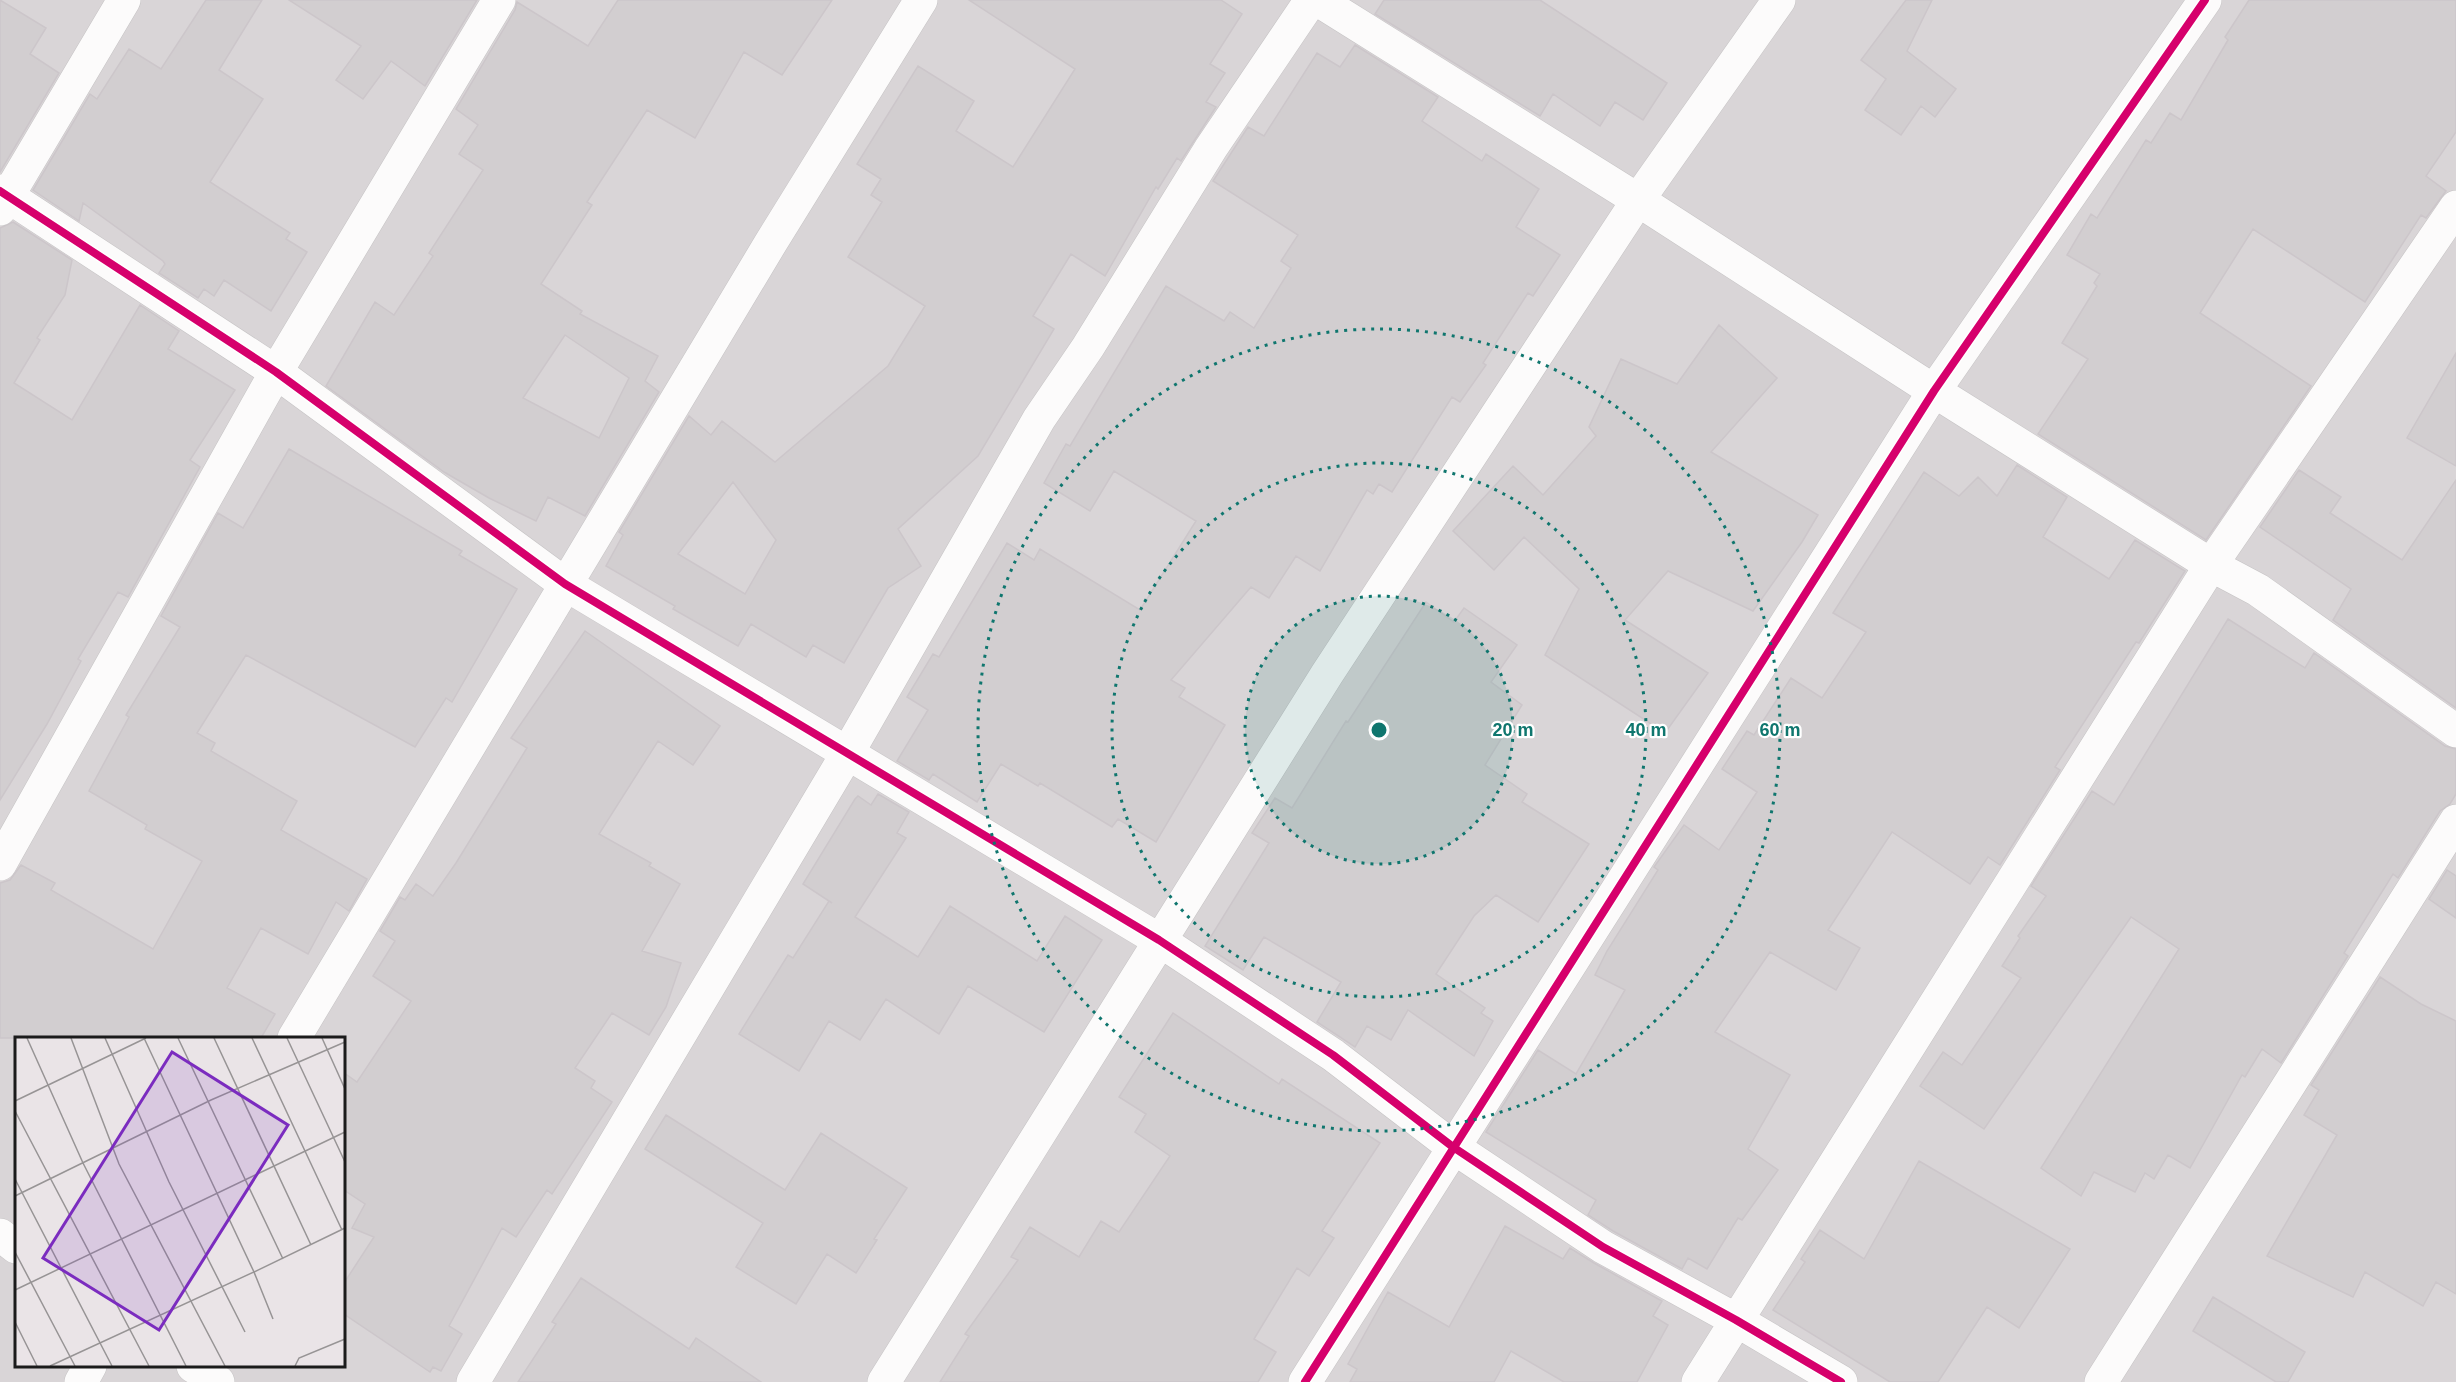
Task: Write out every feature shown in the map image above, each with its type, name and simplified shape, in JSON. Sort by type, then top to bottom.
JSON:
[{"type":"street","points":[[124,0],[3,198],[276,372],[565,584],[1159,940],[1333,1055],[1453,1148],[1603,1246],[1841,1382]]},
{"type":"street","points":[[0,864],[276,372],[499,0]]},
{"type":"street","points":[[295,1037],[770,244],[921,0]]},
{"type":"street","points":[[473,1382],[847,754],[1039,419],[1088,346],[1211,148],[1311,0]]},
{"type":"street","points":[[1318,0],[1638,200],[1934,391],[2211,565],[2258,590],[2456,731]]},
{"type":"street","points":[[884,1382],[1028,1155],[1159,940],[1328,674],[1638,200],[1779,0]]},
{"type":"street","points":[[1305,1382],[1934,391],[2205,0]]},
{"type":"street","points":[[1698,1382],[2211,565],[2456,207]]},
{"type":"street","points":[[2101,1382],[2456,821]]},
{"type":"street","points":[[0,1235],[15,1245]]},
{"type":"street","points":[[81,1382],[89,1367]]},
{"type":"street","points":[[196,1367],[218,1382]]},
{"type":"shaded area","points":[[0,0],[2456,0],[2456,1382],[0,1382]]},
{"type":"building","points":[[0,0],[46,28],[30,54],[59,73],[0,172]]},
{"type":"building","points":[[206,0],[262,0],[219,70],[263,99],[210,182],[290,233],[286,239],[307,252],[271,311],[224,280],[214,296],[204,289],[198,298],[159,273],[165,264],[163,261],[83,203],[79,221],[33,190],[90,94],[97,99],[129,49],[161,69]]},
{"type":"building","points":[[289,0],[477,0],[425,86],[391,61],[363,99],[336,80],[361,46]]},
{"type":"building","points":[[618,0],[832,0],[782,75],[744,52],[695,138],[647,110],[587,202],[592,205],[541,284],[582,311],[580,314],[658,356],[645,381],[659,392],[585,516],[548,497],[536,521],[444,472],[326,386],[375,302],[394,315],[433,256],[429,253],[483,170],[459,154],[478,125],[456,109],[515,10],[517,2],[588,46]],"holes":[[[565,335],[629,378],[599,438],[523,398]]]},
{"type":"building","points":[[969,0],[1221,0],[1242,14],[1210,64],[1225,73],[1206,102],[1216,107],[1181,161],[1177,158],[1158,189],[1156,187],[1105,276],[1071,254],[1033,316],[1054,329],[978,456],[898,529],[921,566],[888,588],[844,663],[813,645],[806,657],[751,624],[738,646],[673,609],[675,606],[606,566],[623,535],[619,532],[689,416],[711,435],[722,421],[775,462],[888,366],[925,306],[848,257],[882,202],[871,195],[881,179],[857,164],[918,66],[974,101],[956,131],[1013,167],[1075,69]],"holes":[[[733,482],[776,540],[745,594],[678,554]]]},
{"type":"building","points":[[1384,0],[1540,0],[1667,83],[1643,120],[1615,102],[1600,126],[1553,94],[1540,116],[1375,14]]},
{"type":"building","points":[[1906,0],[1932,0],[1907,51],[1956,89],[1935,117],[1921,106],[1901,135],[1865,110],[1886,79],[1861,60]]},
{"type":"building","points":[[2249,0],[2456,0],[2456,132],[2426,176],[2446,191],[2426,218],[2421,215],[2365,302],[2253,229],[2200,313],[2311,386],[2206,540],[2038,434],[2088,359],[2062,343],[2097,286],[2094,283],[2100,274],[2067,255],[2091,214],[2097,218],[2146,140],[2151,143],[2170,113],[2181,120],[2228,40],[2225,37]]},
{"type":"building","points":[[1355,45],[1438,97],[1422,121],[1482,161],[1486,154],[1539,189],[1516,227],[1560,255],[1533,296],[1528,293],[1483,363],[1486,365],[1460,402],[1452,397],[1392,492],[1379,484],[1373,494],[1367,490],[1320,571],[1296,556],[1269,598],[1251,587],[1171,680],[1185,688],[1179,697],[1225,725],[1156,842],[1118,819],[1112,827],[1040,783],[1038,786],[1001,764],[977,802],[933,774],[929,780],[897,761],[928,710],[907,697],[933,654],[939,657],[1007,543],[1034,560],[1040,549],[1140,610],[1196,521],[1114,471],[1090,511],[1044,483],[1066,444],[1070,446],[1166,286],[1224,321],[1230,312],[1254,328],[1291,268],[1281,261],[1298,235],[1213,181],[1248,127],[1264,136],[1317,53],[1340,67]]},
{"type":"building","points":[[13,222],[72,260],[65,295],[37,338],[40,340],[14,383],[72,420],[140,305],[179,331],[168,349],[235,390],[190,460],[200,467],[128,597],[118,592],[78,659],[81,661],[47,724],[0,800],[0,228]]},
{"type":"building","points":[[1719,325],[1777,378],[1711,452],[1818,515],[1802,542],[1753,611],[1668,571],[1625,620],[1708,673],[1665,733],[1545,655],[1579,589],[1524,537],[1494,570],[1453,531],[1513,466],[1543,495],[1596,436],[1589,427],[1621,359],[1677,384]]},
{"type":"building","points":[[2456,353],[2456,466],[2407,438]]},
{"type":"building","points":[[289,449],[462,551],[459,555],[517,589],[452,702],[446,698],[415,747],[246,655],[197,733],[215,743],[211,751],[297,801],[281,830],[367,879],[349,911],[336,902],[308,954],[261,928],[227,988],[275,1014],[262,1037],[0,1038],[0,883],[10,880],[21,865],[55,883],[51,890],[153,949],[202,861],[145,829],[147,825],[89,791],[129,717],[126,715],[180,627],[161,616],[218,513],[243,528]]},
{"type":"building","points":[[2017,465],[2067,497],[2043,537],[2109,579],[2135,540],[2185,571],[2055,767],[2060,770],[2000,865],[1988,857],[1970,884],[1892,832],[1828,930],[1860,948],[1836,990],[1770,952],[1715,1032],[1790,1075],[1748,1149],[1778,1170],[1742,1220],[1738,1218],[1707,1269],[1688,1258],[1682,1269],[1588,1215],[1596,1200],[1486,1132],[1538,1050],[1576,1074],[1625,990],[1595,975],[1607,951],[1658,870],[1654,867],[1684,825],[1719,850],[1757,792],[1722,769],[1747,731],[1754,735],[1791,678],[1822,698],[1866,632],[1833,613],[1924,472],[1959,496],[1978,477],[1997,496]]},
{"type":"building","points":[[2299,470],[2341,497],[2330,513],[2402,560],[2456,480],[2456,708],[2333,620],[2351,589],[2260,527]]},
{"type":"building","points":[[1426,602],[1454,622],[1464,608],[1517,645],[1491,682],[1522,705],[1485,765],[1527,794],[1522,802],[1589,844],[1538,922],[1496,895],[1474,916],[1436,974],[1485,1008],[1481,1013],[1493,1021],[1474,1056],[1408,1010],[1391,1040],[1367,1026],[1355,1047],[1317,1022],[1341,982],[1264,937],[1243,970],[1205,946],[1269,843],[1252,833],[1275,798],[1292,808],[1346,721],[1348,722]]},
{"type":"building","points":[[2228,619],[2305,668],[2314,653],[2445,746],[2456,749],[2456,794],[2450,804],[2440,811],[2398,878],[2393,874],[2344,953],[2348,956],[2281,1063],[2262,1049],[2245,1077],[2242,1075],[2190,1168],[2168,1155],[2154,1179],[2145,1173],[2135,1192],[2094,1172],[2081,1196],[2041,1168],[2179,949],[2131,917],[1984,1129],[1920,1086],[1943,1052],[1962,1065],[2021,978],[2002,966],[2020,938],[2018,936],[2046,896],[2031,886],[2092,791],[2114,805]]},
{"type":"building","points":[[585,631],[720,726],[693,765],[658,741],[599,834],[651,863],[649,866],[680,884],[642,951],[681,963],[666,1007],[649,1035],[612,1013],[575,1068],[595,1081],[591,1088],[612,1102],[552,1194],[547,1190],[516,1237],[502,1228],[449,1326],[462,1334],[441,1371],[433,1367],[430,1372],[345,1315],[345,1281],[374,1237],[352,1228],[365,1204],[345,1191],[345,1074],[357,1082],[411,1001],[373,976],[395,941],[380,931],[400,897],[405,900],[416,884],[433,896],[456,863],[527,748],[511,738]]},
{"type":"building","points":[[878,794],[909,812],[897,833],[906,838],[855,917],[918,957],[950,906],[1037,961],[1065,916],[1102,940],[1044,1032],[968,986],[939,1034],[886,999],[860,1040],[829,1021],[799,1071],[739,1034],[788,955],[793,958],[829,901],[803,884],[855,799],[858,796],[871,805]]},
{"type":"building","points":[[2447,870],[2456,876],[2456,918],[2429,899]]},
{"type":"building","points":[[2380,977],[2421,1004],[2456,1021],[2456,1294],[2436,1282],[2423,1306],[2365,1272],[2353,1297],[2267,1256],[2337,1135],[2304,1115],[2319,1090],[2311,1085]]},
{"type":"building","points":[[1173,1013],[1279,1084],[1282,1079],[1380,1143],[1322,1231],[1334,1238],[1309,1276],[1297,1268],[1254,1339],[1276,1352],[1258,1382],[940,1382],[969,1336],[965,1334],[1018,1260],[1011,1257],[1030,1227],[1079,1257],[1101,1221],[1119,1232],[1170,1156],[1135,1132],[1146,1114],[1119,1097]]},
{"type":"building","points":[[666,1115],[785,1190],[821,1133],[907,1188],[874,1239],[877,1240],[856,1273],[827,1254],[796,1304],[736,1267],[763,1223],[645,1149]]},
{"type":"building","points":[[1919,1161],[2070,1249],[2019,1328],[1987,1307],[1938,1382],[1890,1382],[1773,1310],[1805,1262],[1801,1259],[1820,1230],[1864,1259]]},
{"type":"building","points":[[1505,1226],[1563,1259],[1570,1248],[1662,1301],[1653,1316],[1668,1325],[1637,1382],[1564,1382],[1511,1351],[1494,1382],[1350,1382],[1357,1369],[1348,1364],[1388,1292],[1449,1327]]},
{"type":"building","points":[[581,1278],[689,1349],[696,1338],[761,1382],[518,1382],[556,1324],[552,1322]]},
{"type":"building","points":[[2213,1297],[2305,1352],[2288,1382],[2276,1382],[2193,1331]]},
{"type":"cycle path","points":[[1305,1382],[1934,391],[2205,0]]},
{"type":"cycle path","points":[[0,191],[276,372],[565,584],[1159,940],[1333,1055],[1453,1147],[1603,1247],[1736,1320],[1841,1382]]}]
